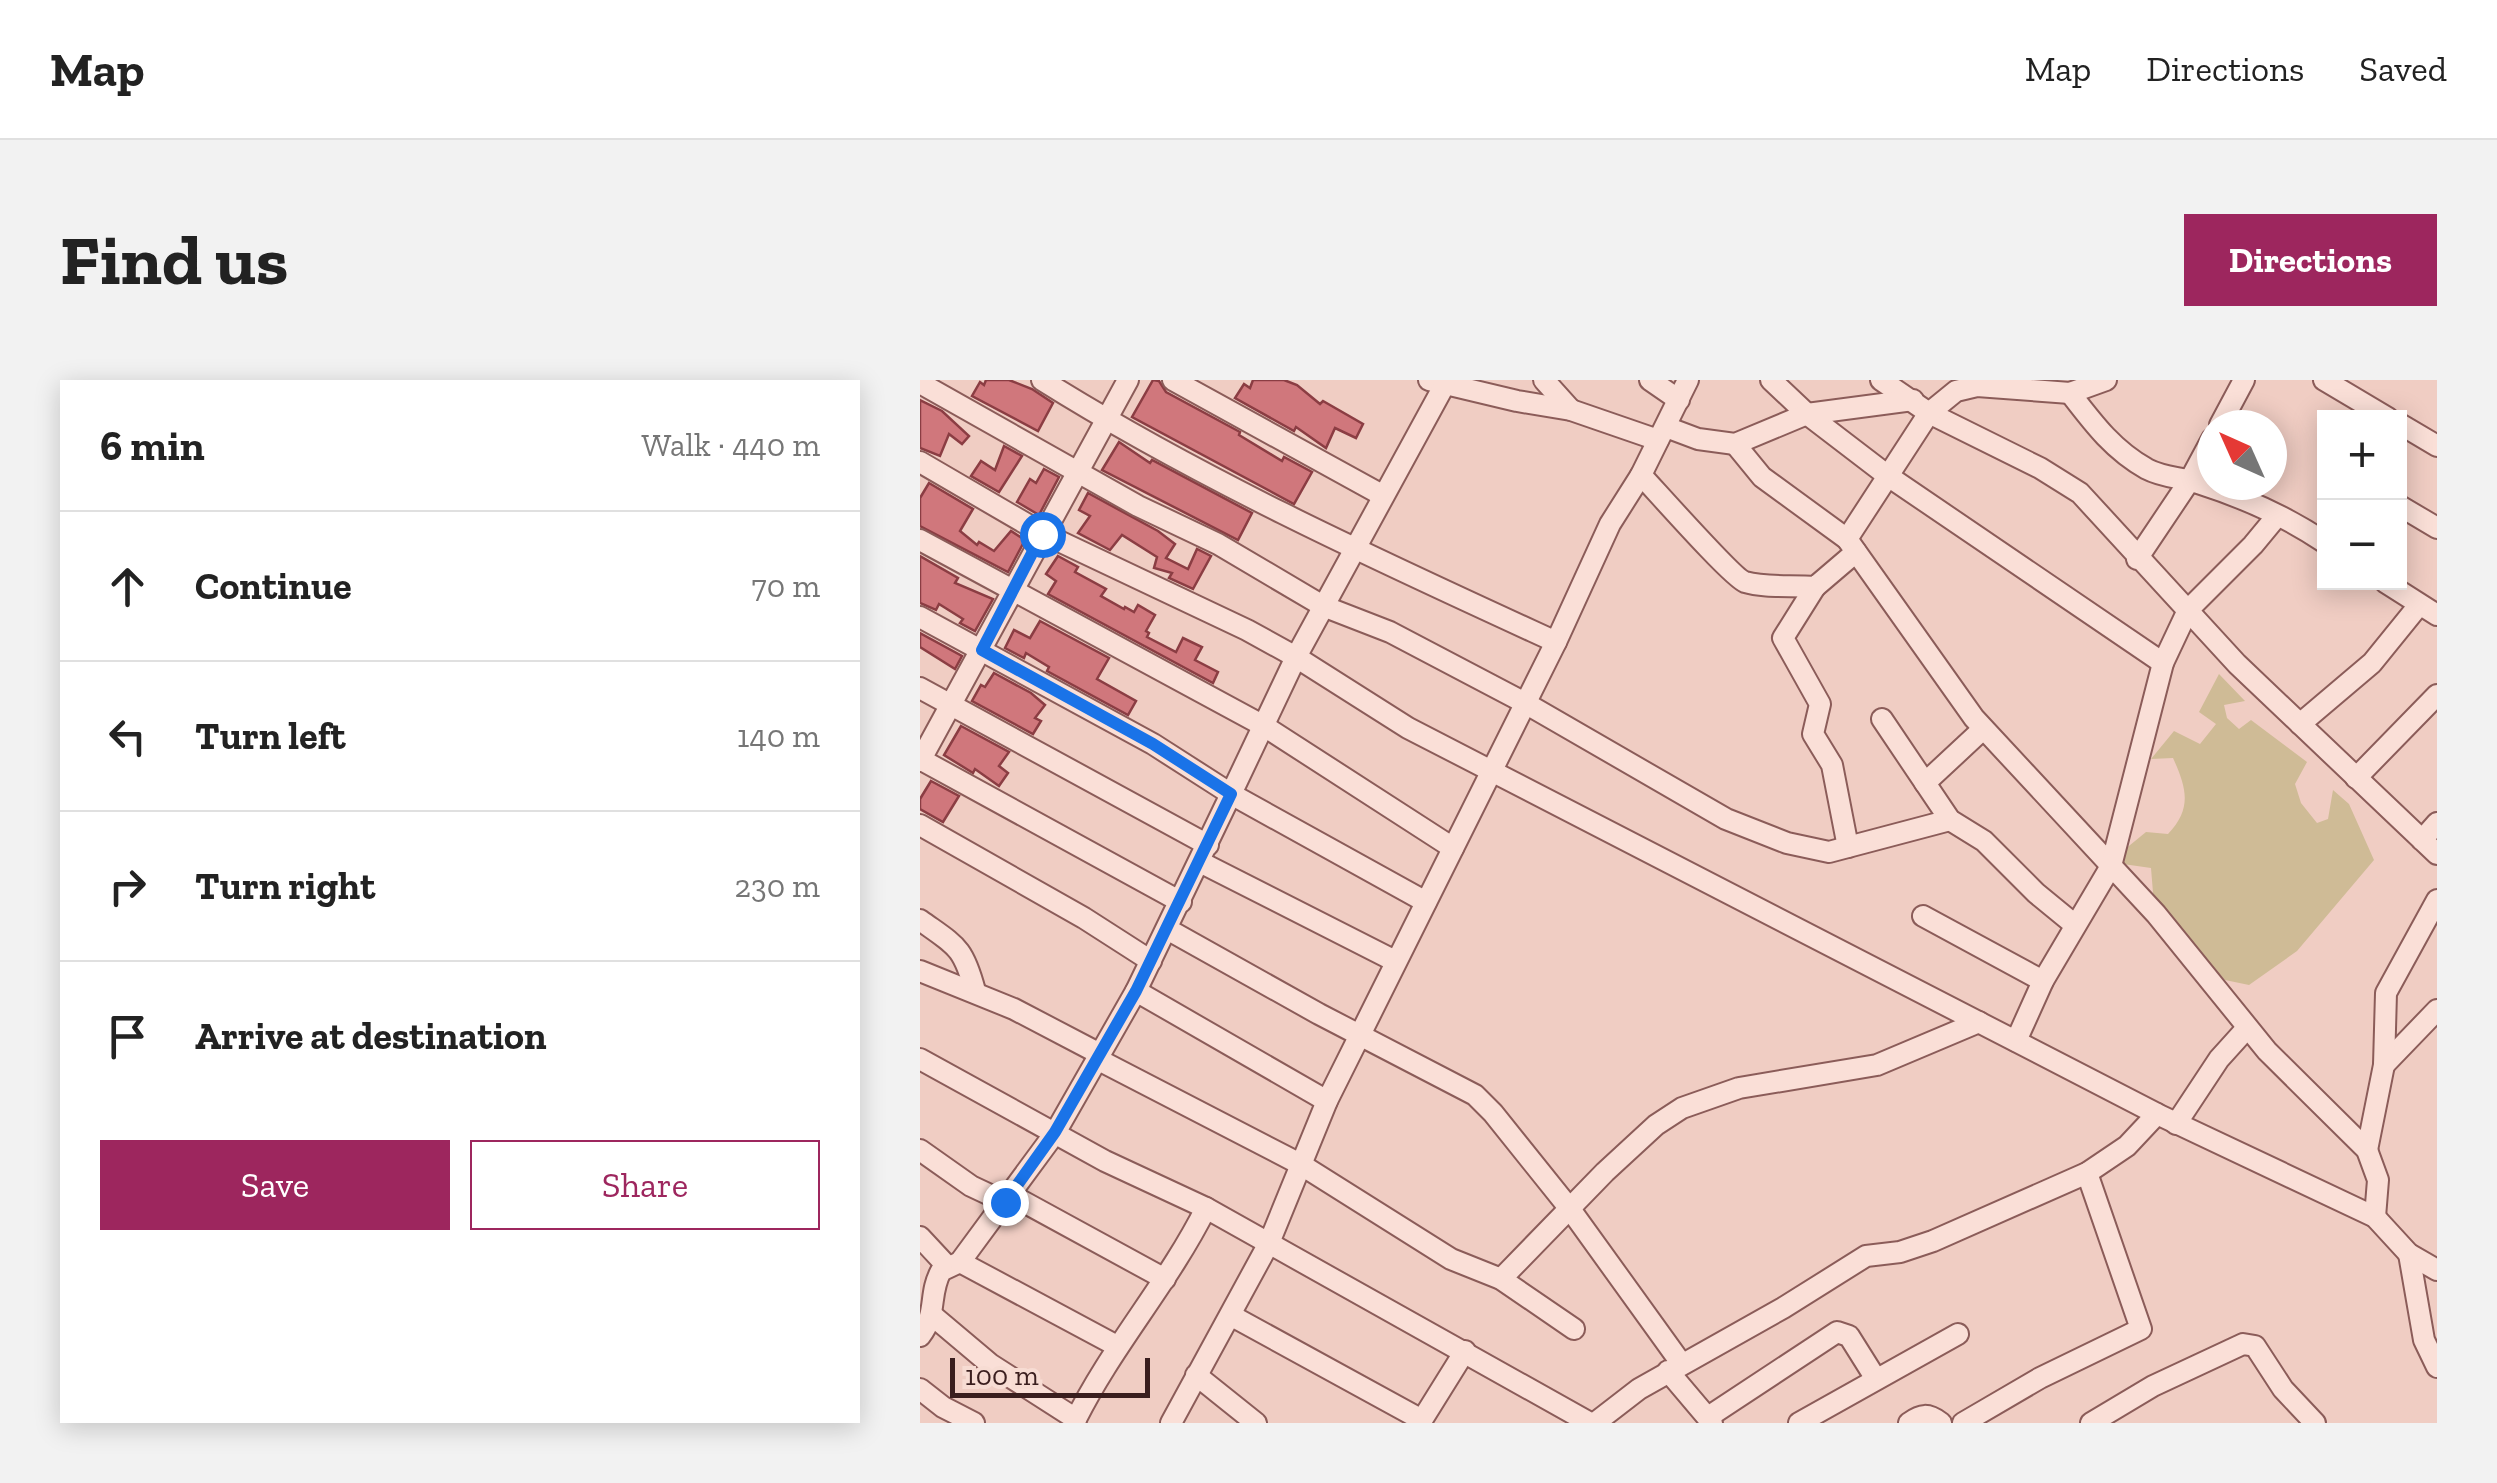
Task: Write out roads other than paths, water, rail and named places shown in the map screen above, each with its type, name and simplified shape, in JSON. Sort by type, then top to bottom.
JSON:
[{"type":"street","points":[[1042,380],[1320,532],[1556,642]]},
{"type":"street","points":[[1128,380],[920,760],[1181,902]]},
{"type":"street","points":[[1174,380],[1382,495]]},
{"type":"street","points":[[1544,380],[1571,410]]},
{"type":"street","points":[[1650,380],[1679,400]]},
{"type":"street","points":[[1171,1423],[1269,1243],[1327,1101],[1556,642],[1610,524],[1641,476],[1688,380]]},
{"type":"street","points":[[1771,380],[1806,414],[1888,476],[2164,663]]},
{"type":"street","points":[[1881,380],[2080,493],[2237,664],[2430,847],[2437,823]]},
{"type":"street","points":[[920,1336],[933,1316],[934,1286],[941,1271],[954,1264],[1055,1132],[1136,991],[1296,657],[1437,382],[1662,434],[1735,444],[1806,414],[1921,406],[1977,386],[2070,393],[2106,380]]},
{"type":"street","points":[[2228,410],[2244,380]]},
{"type":"street","points":[[2324,380],[2355,388],[2379,410]]},
{"type":"street","points":[[920,383],[1138,506],[1218,544],[1323,606],[1390,632],[1525,703],[1726,819],[1787,843],[1829,852],[1950,820]]},
{"type":"street","points":[[2070,393],[2105,438],[2128,457],[2166,478],[2190,480],[2277,516],[2317,538]]},
{"type":"street","points":[[1848,848],[1832,766],[1813,734],[1820,704],[1783,638],[1815,587],[1852,546],[1921,406]]},
{"type":"street","points":[[2407,428],[2437,446]]},
{"type":"street","points":[[1735,444],[1762,477],[1852,546],[1984,729],[2156,914],[2248,1028],[2366,1150],[2378,1180],[2374,1217]]},
{"type":"street","points":[[920,462],[1042,534],[1296,657],[1408,728],[2166,1119],[2374,1217],[2409,1254],[2437,1270]]},
{"type":"street","points":[[2137,559],[2197,467]]},
{"type":"street","points":[[1641,476],[1734,577],[1746,582],[1815,587]]},
{"type":"street","points":[[2407,510],[2437,528]]},
{"type":"street","points":[[2016,1042],[2043,982],[2111,866],[2164,663],[2188,610],[2254,545],[2277,516]]},
{"type":"street","points":[[920,540],[1264,726],[1454,848]]},
{"type":"street","points":[[2300,724],[2428,610],[2397,590]]},
{"type":"street","points":[[920,617],[1153,744],[1231,794],[1426,902]]},
{"type":"street","points":[[920,688],[1204,853],[1251,890],[1396,961]]},
{"type":"street","points":[[2356,778],[2437,694]]},
{"type":"street","points":[[1882,719],[1950,820],[1984,841],[2036,894],[2076,925]]},
{"type":"street","points":[[1925,783],[1984,729]]},
{"type":"street","points":[[920,825],[1084,918],[1151,961]]},
{"type":"street","points":[[2366,1150],[2384,1066],[2386,994],[2437,900]]},
{"type":"street","points":[[1922,916],[2043,982]]},
{"type":"street","points":[[920,920],[967,959],[975,991]]},
{"type":"street","points":[[1167,929],[1475,1095],[1570,1210],[1710,1420],[1838,1332],[1849,1336],[1876,1378]]},
{"type":"street","points":[[920,972],[975,991],[1300,1164],[1451,1259],[1501,1279],[1574,1329]]},
{"type":"street","points":[[1136,991],[1327,1101]]},
{"type":"street","points":[[2384,1066],[2437,1010]]},
{"type":"street","points":[[1501,1279],[1656,1125],[1682,1108],[1739,1088],[1877,1065],[1979,1022]]},
{"type":"street","points":[[920,1059],[1105,1161],[1206,1208],[1592,1423],[1675,1367],[1784,1308],[1866,1256],[1900,1252],[1933,1241],[2087,1173],[2166,1119],[2248,1028]]},
{"type":"street","points":[[920,1150],[972,1186],[1008,1198],[1165,1279]]},
{"type":"street","points":[[1963,1423],[2040,1378],[2142,1329],[2087,1173]]},
{"type":"street","points":[[933,1316],[990,1364],[1075,1421],[1117,1346],[1184,1252],[1206,1208]]},
{"type":"street","points":[[920,1237],[954,1264],[1117,1346]]},
{"type":"street","points":[[2409,1254],[2424,1340],[2437,1367]]},
{"type":"street","points":[[1232,1316],[1424,1422],[1465,1350]]},
{"type":"street","points":[[1799,1423],[1958,1334]]},
{"type":"street","points":[[2091,1423],[2154,1386],[2243,1344],[2255,1346],[2283,1389],[2315,1423]]},
{"type":"street","points":[[1196,1376],[1256,1423]]},
{"type":"street","points":[[920,1389],[942,1407],[974,1423]]},
{"type":"street","points":[[1909,1423],[1920,1415],[1941,1423]]}]
